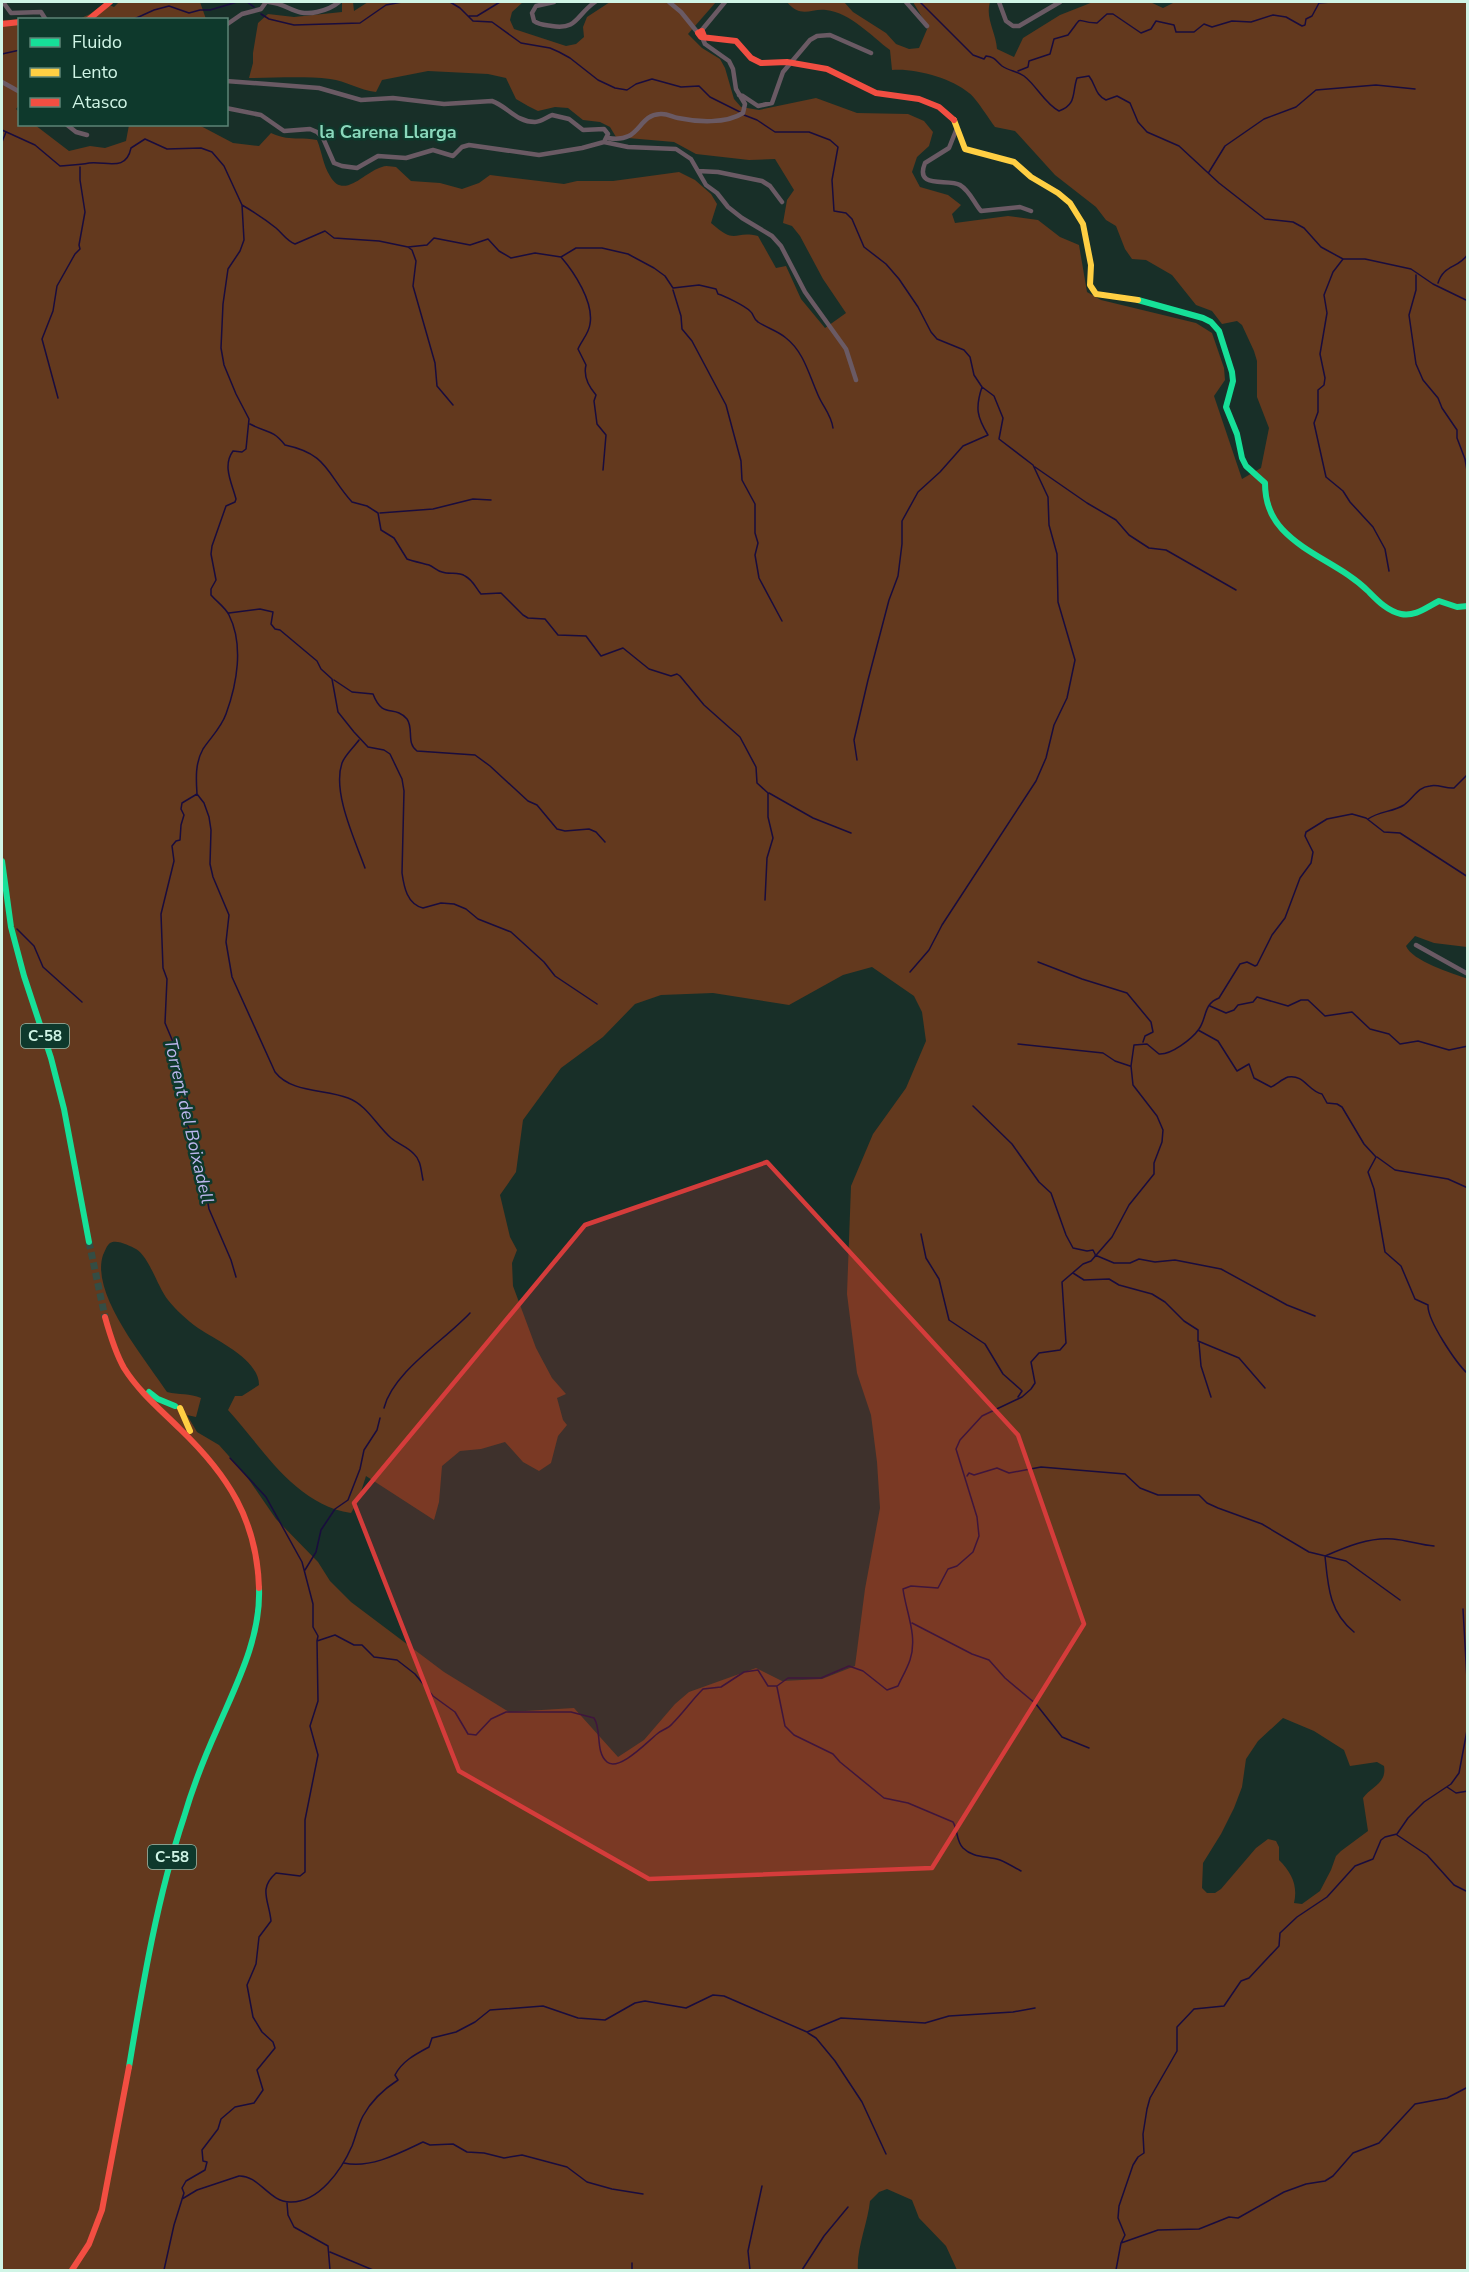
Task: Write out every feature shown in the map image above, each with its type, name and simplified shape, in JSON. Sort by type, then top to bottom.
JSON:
[{"type":"main road","points":[[92,18],[110,2]]},
{"type":"main road","points":[[2,24],[18,22]]},
{"type":"main road","points":[[701,34],[736,41],[751,58],[761,63],[792,63],[833,71],[876,93],[926,101],[948,113],[958,125],[963,147],[972,152],[1014,162],[1031,177],[1064,197],[1083,224],[1091,264],[1090,285],[1096,294],[1128,297],[1203,318],[1221,335],[1232,372],[1232,386],[1226,407],[1237,434],[1239,452],[1246,466],[1263,479],[1266,486],[1265,498],[1274,518],[1291,538],[1332,563],[1367,590],[1378,603],[1403,615],[1418,612],[1439,601],[1457,607],[1467,606]]},
{"type":"main road","name":"C-58","points":[[2,861],[11,927],[24,976],[51,1058],[73,1153],[89,1242]]},
{"type":"main road","name":"C-58","points":[[2,895],[20,978],[48,1059],[84,1213]]},
{"type":"main road","name":"C-58","points":[[72,2271],[89,2244],[102,2210],[154,1932],[171,1861],[205,1758],[243,1672],[256,1631],[260,1594],[260,1575],[253,1536],[232,1487],[223,1473],[196,1443],[140,1390],[113,1347],[105,1317]]},
{"type":"main road","name":"C-58","points":[[77,2271],[92,2246],[106,2211],[156,1942],[174,1862],[208,1759],[250,1663],[260,1623],[263,1594],[260,1554],[249,1517],[225,1471],[179,1415],[149,1392],[129,1370],[109,1333]]},
{"type":"main road","points":[[149,1392],[170,1403],[196,1443]]},
{"type":"main road","points":[[164,1412],[179,1415]]},
{"type":"street","points":[[3,2],[11,13],[41,12],[45,18]]},
{"type":"street","points":[[228,24],[242,14],[261,9],[268,2],[300,14],[307,14],[328,10],[339,2]]},
{"type":"street","points":[[554,2],[535,8],[532,15],[534,21],[541,25],[566,27],[572,25],[583,10],[595,2]]},
{"type":"street","points":[[228,108],[261,115],[284,131],[310,129],[317,132],[323,138],[334,163],[352,168],[362,166],[378,156],[410,158],[433,150],[453,156],[462,147],[469,145],[539,154],[582,148],[606,140],[628,137],[635,133],[648,118],[659,114],[710,122],[738,116],[745,108],[739,96],[729,61],[705,45],[701,34],[669,2]]},
{"type":"street","points":[[701,34],[725,2]]},
{"type":"street","points":[[906,2],[927,26]]},
{"type":"street","points":[[999,2],[1005,21],[1013,26],[1019,26],[1060,2]]},
{"type":"street","points":[[739,96],[743,96],[758,106],[770,104],[774,100],[781,76],[810,40],[824,34],[871,53]]},
{"type":"street","points":[[228,81],[319,88],[361,100],[393,98],[444,104],[492,101],[518,118],[536,122],[550,115],[561,116],[584,130],[604,129],[606,140]]},
{"type":"street","points":[[2,82],[18,91]]},
{"type":"street","points":[[958,125],[949,148],[925,163],[923,173],[926,178],[932,182],[950,182],[960,185],[981,211],[1020,207],[1030,211]]},
{"type":"street","points":[[68,126],[76,132],[87,135]]},
{"type":"street","points":[[606,140],[628,147],[676,149],[691,159],[706,184],[732,210],[772,236],[781,246],[805,292],[846,349],[856,380]]},
{"type":"street","points":[[698,171],[718,172],[762,181],[770,186],[782,202]]},
{"type":"street","points":[[1416,945],[1467,974]]},
{"type":"highlighted area","points":[[767,1162],[1018,1435],[1084,1624],[932,1868],[649,1879],[459,1771],[354,1503],[585,1225]]},
{"type":"shaded area","points":[[119,2],[200,2],[206,18],[81,18],[105,3],[114,7]]},
{"type":"shaded area","points":[[342,2],[353,2],[354,11],[368,2],[523,2],[512,12],[510,20],[514,29],[566,46],[576,44],[584,37],[583,27],[587,17],[610,2],[716,2],[688,34],[702,48],[720,59],[734,99],[741,107],[759,110],[816,98],[857,113],[908,114],[924,121],[933,132],[929,146],[917,157],[912,172],[920,187],[948,195],[961,205],[952,214],[955,223],[1008,216],[1038,220],[1060,237],[1079,245],[1087,292],[1101,300],[1196,323],[1212,333],[1224,368],[1225,380],[1214,396],[1242,479],[1261,468],[1269,428],[1257,397],[1257,361],[1242,325],[1237,321],[1222,324],[1212,311],[1196,305],[1172,275],[1146,260],[1132,259],[1125,249],[1116,226],[1106,220],[1096,207],[1055,175],[1015,131],[995,127],[969,93],[953,83],[932,75],[892,70],[890,50],[852,20],[826,10],[806,12],[797,10],[787,2],[844,2],[853,12],[886,33],[896,44],[909,49],[919,48],[928,27],[913,2],[990,2],[989,14],[997,49],[1014,57],[1023,38],[1060,15],[1093,2],[1150,2],[1163,8],[1175,2],[1467,2],[1467,947],[1434,943],[1415,936],[1406,946],[1416,957],[1468,979],[1467,2270],[957,2270],[946,2246],[919,2218],[912,2200],[887,2189],[879,2192],[870,2201],[858,2270],[2,2270],[2,20],[18,20],[18,106],[16,109],[18,126],[36,126],[69,151],[90,146],[105,148],[126,141],[129,126],[201,126],[233,143],[259,146],[271,133],[289,138],[317,140],[330,176],[342,186],[355,182],[385,166],[396,167],[411,181],[440,183],[462,189],[479,183],[490,175],[564,184],[577,181],[613,181],[679,172],[695,180],[711,194],[717,204],[711,223],[719,230],[731,236],[758,236],[776,268],[786,266],[801,299],[825,328],[846,313],[823,279],[800,236],[792,226],[783,223],[787,200],[794,190],[775,159],[749,160],[696,154],[674,142],[616,137],[610,127],[600,122],[583,120],[568,108],[555,107],[538,111],[516,99],[506,78],[488,74],[428,71],[382,80],[376,92],[330,79],[249,78],[258,23],[268,14],[294,17],[342,12]],"holes":[[[872,967],[914,996],[922,1012],[926,1041],[906,1088],[873,1134],[851,1186],[847,1294],[857,1373],[871,1415],[880,1508],[865,1589],[855,1666],[822,1679],[782,1681],[756,1668],[689,1692],[675,1704],[644,1740],[618,1757],[574,1708],[509,1712],[444,1672],[351,1602],[330,1581],[318,1562],[276,1519],[245,1474],[219,1445],[197,1432],[187,1415],[196,1417],[201,1398],[167,1392],[134,1345],[112,1307],[101,1271],[106,1248],[110,1243],[116,1242],[130,1246],[141,1253],[164,1294],[182,1315],[236,1352],[252,1367],[259,1385],[242,1396],[235,1396],[228,1410],[267,1457],[296,1486],[331,1508],[351,1513],[358,1501],[366,1476],[434,1520],[439,1502],[442,1466],[460,1451],[481,1449],[505,1442],[523,1462],[539,1471],[551,1463],[558,1436],[567,1425],[563,1420],[557,1398],[566,1394],[552,1378],[536,1348],[513,1286],[512,1263],[517,1250],[510,1237],[500,1195],[516,1172],[523,1120],[561,1068],[603,1037],[635,1004],[661,995],[713,993],[789,1005],[843,975]],[[1283,1718],[1314,1731],[1344,1750],[1350,1766],[1377,1762],[1384,1766],[1381,1780],[1363,1798],[1368,1831],[1336,1856],[1320,1891],[1302,1904],[1294,1903],[1293,1880],[1279,1860],[1279,1847],[1276,1841],[1268,1839],[1256,1848],[1221,1889],[1215,1893],[1207,1893],[1202,1888],[1203,1863],[1234,1808],[1242,1787],[1246,1759],[1258,1741]]]},
{"type":"waterway","points":[[136,18],[169,6],[189,13],[237,2]]},
{"type":"waterway","points":[[247,2],[254,7]]},
{"type":"waterway","points":[[261,14],[269,19],[294,25],[360,23],[386,5],[402,2]]},
{"type":"waterway","points":[[450,2],[473,21],[492,22],[521,43],[550,48],[559,52],[598,80],[615,88],[627,90],[636,84],[652,79],[681,87],[699,86],[710,97],[740,112]]},
{"type":"waterway","points":[[469,16],[477,16],[500,2]]},
{"type":"waterway","points":[[920,2],[973,55],[984,59],[986,56],[991,57],[1005,68],[1024,76],[1049,104],[1059,111],[1071,102],[1077,78],[1089,76],[1102,98],[1106,100],[1117,96],[1130,103],[1138,122],[1147,132],[1179,146],[1219,183],[1265,219],[1293,222],[1304,228],[1321,247],[1343,259],[1365,259],[1411,269],[1433,284],[1468,301]]},
{"type":"waterway","points":[[1018,71],[1028,67],[1029,61],[1050,54],[1054,39],[1068,35],[1080,20],[1097,23],[1107,14],[1113,14],[1141,33],[1151,29],[1156,21],[1174,25],[1176,32],[1194,32],[1204,24],[1212,27],[1232,21],[1251,22],[1273,15],[1286,17],[1302,26],[1305,25],[1306,19],[1312,16],[1319,3],[1331,2]]},
{"type":"waterway","points":[[2,54],[18,50]]},
{"type":"waterway","points":[[1209,172],[1225,146],[1264,119],[1296,107],[1316,90],[1376,85],[1415,89]]},
{"type":"waterway","points":[[744,115],[757,120],[775,132],[809,132],[830,140],[838,147],[832,180],[834,211],[846,213],[852,219],[864,247],[886,264],[899,279],[937,339],[964,350],[970,357],[974,375],[982,387],[994,396],[1003,418],[999,439],[1033,465],[1048,497],[1049,525],[1057,554],[1058,602],[1075,660],[1067,698],[1054,725],[1046,758],[1036,781],[942,925],[929,950],[910,972]]},
{"type":"waterway","name":"Torrent del Boixadell","points":[[2,130],[35,145],[60,166],[120,163],[125,160],[131,148],[145,139],[167,149],[201,148],[212,152],[224,166],[242,205],[244,240],[240,251],[228,269],[223,304],[221,348],[224,365],[249,419],[246,449],[242,452],[233,451],[228,463],[236,499],[235,502],[226,506],[211,554],[216,580],[211,589],[211,595],[227,612],[234,627],[238,652],[236,677],[224,719],[203,749],[197,765],[197,794],[182,803],[181,809],[184,815],[180,840],[172,846],[174,861],[161,914],[163,968],[167,979],[165,1023],[173,1042],[176,1067],[188,1102],[184,1118],[197,1146],[196,1157],[202,1171],[209,1209],[236,1277]]},
{"type":"waterway","points":[[2,142],[6,132]]},
{"type":"waterway","points":[[58,398],[42,339],[53,311],[57,286],[80,249],[85,212],[80,167]]},
{"type":"waterway","points":[[242,205],[295,244],[325,231],[334,238],[379,241],[408,247],[412,250],[416,261],[413,286],[435,363],[437,386],[453,405]]},
{"type":"waterway","points":[[408,247],[427,245],[434,238],[470,245],[488,239],[499,251],[511,258],[535,253],[561,257],[576,248],[602,248],[628,254],[654,268],[665,276],[673,288],[699,285],[716,289],[718,294],[747,309],[756,321],[780,333],[792,344],[805,364],[833,428]]},
{"type":"waterway","points":[[1438,283],[1447,269],[1460,262],[1468,254]]},
{"type":"waterway","points":[[561,257],[577,279],[589,306],[589,327],[578,349],[586,365],[587,382],[596,395],[594,401],[597,424],[606,435],[603,470]]},
{"type":"waterway","points":[[1343,259],[1333,272],[1324,295],[1327,313],[1320,354],[1325,378],[1324,385],[1318,390],[1318,412],[1314,423],[1326,477],[1343,491],[1373,527],[1385,549],[1389,571]]},
{"type":"waterway","points":[[1416,275],[1416,290],[1409,315],[1416,364],[1423,380],[1438,398],[1457,430],[1457,438],[1465,459],[1468,476]]},
{"type":"waterway","points":[[673,290],[681,316],[682,329],[692,341],[726,405],[741,461],[742,480],[755,504],[755,533],[758,543],[755,555],[759,578],[782,621]]},
{"type":"waterway","points":[[857,760],[854,740],[889,600],[898,576],[902,521],[918,492],[963,446],[988,435],[978,412],[982,387]]},
{"type":"waterway","points":[[250,424],[273,434],[285,445],[318,459],[352,502],[367,506],[378,513],[381,530],[394,538],[407,559],[429,565],[442,572],[462,575],[470,580],[481,594],[501,593],[528,618],[545,619],[558,635],[586,636],[601,656],[623,648],[649,669],[671,676],[677,674],[680,676],[704,705],[740,737],[756,767],[757,783],[768,793],[768,817],[773,838],[767,858],[765,900]]},
{"type":"waterway","points":[[1035,467],[1116,520],[1129,535],[1149,548],[1166,550],[1236,590]]},
{"type":"waterway","points":[[380,513],[433,509],[473,499],[491,500]]},
{"type":"waterway","points":[[229,613],[260,609],[273,612],[271,624],[275,629],[280,630],[317,661],[321,669],[332,679],[338,712],[354,732],[368,747],[384,750],[390,754],[402,779],[404,791],[402,873],[405,889],[413,903],[423,908],[441,903],[454,904],[466,909],[478,919],[511,932],[544,962],[555,976],[597,1004]]},
{"type":"waterway","points":[[334,680],[352,692],[373,694],[381,707],[398,712],[407,719],[412,744],[417,751],[475,755],[528,801],[537,805],[557,829],[565,831],[589,829],[596,832],[605,842]]},
{"type":"waterway","points":[[359,740],[342,763],[340,788],[346,816],[365,868]]},
{"type":"waterway","points":[[1368,819],[1404,805],[1426,787],[1454,788],[1468,774]]},
{"type":"waterway","points":[[769,793],[813,818],[851,833]]},
{"type":"waterway","points":[[197,794],[204,803],[209,817],[210,864],[213,877],[229,915],[226,942],[232,977],[275,1072],[290,1084],[339,1095],[361,1105],[391,1138],[416,1156],[423,1180]]},
{"type":"waterway","points":[[164,2270],[184,2193],[182,2188],[186,2181],[205,2170],[207,2162],[203,2161],[202,2150],[218,2129],[221,2119],[235,2107],[254,2103],[263,2090],[257,2070],[275,2048],[273,2042],[262,2032],[253,2017],[247,1985],[256,1964],[259,1937],[271,1921],[266,1895],[267,1884],[276,1873],[300,1876],[305,1872],[305,1820],[318,1755],[310,1726],[318,1701],[317,1641],[335,1635],[354,1645],[362,1645],[374,1657],[397,1660],[415,1674],[433,1696],[455,1712],[468,1734],[476,1735],[491,1719],[506,1712],[571,1712],[594,1718],[601,1753],[603,1758],[612,1764],[626,1759],[670,1726],[703,1689],[721,1687],[744,1672],[758,1670],[768,1686],[777,1686],[788,1678],[821,1678],[849,1666],[863,1671],[887,1690],[898,1686],[910,1660],[913,1642],[903,1589],[911,1586],[938,1588],[948,1569],[957,1566],[973,1552],[979,1536],[977,1517],[956,1449],[960,1440],[982,1416],[1022,1397],[1031,1389],[1035,1383],[1031,1362],[1039,1353],[1060,1350],[1066,1343],[1062,1282],[1083,1264],[1091,1261],[1112,1237],[1129,1205],[1154,1174],[1154,1163],[1162,1142],[1163,1130],[1157,1116],[1133,1085],[1131,1066],[1134,1045],[1147,1044],[1159,1054],[1181,1046],[1202,1025],[1210,1004],[1219,998],[1240,964],[1247,962],[1257,965],[1272,935],[1285,918],[1300,878],[1311,863],[1313,852],[1305,836],[1306,832],[1327,819],[1352,814],[1366,818],[1384,832],[1400,833],[1468,877]]},
{"type":"waterway","points":[[17,929],[34,946],[43,967],[82,1002]]},
{"type":"waterway","points":[[1038,962],[1127,993],[1151,1022],[1153,1032],[1145,1036],[1143,1042]]},
{"type":"waterway","points":[[1210,1006],[1226,1013],[1234,1010],[1238,1005],[1253,1002],[1257,997],[1288,1006],[1301,1000],[1308,1000],[1325,1016],[1352,1012],[1370,1029],[1389,1034],[1400,1044],[1418,1041],[1449,1050],[1468,1046]]},
{"type":"waterway","points":[[1198,1030],[1218,1041],[1237,1071],[1249,1064],[1254,1078],[1271,1087],[1288,1077],[1298,1078],[1317,1093],[1322,1094],[1327,1103],[1342,1107],[1364,1144],[1376,1157],[1368,1172],[1374,1189],[1385,1252],[1401,1266],[1415,1299],[1428,1305],[1432,1321],[1443,1341],[1468,1374]]},
{"type":"waterway","points":[[1018,1044],[1103,1053],[1115,1061],[1130,1066]]},
{"type":"waterway","points":[[973,1106],[1012,1144],[1039,1182],[1051,1193],[1073,1248],[1093,1250],[1095,1254]]},
{"type":"waterway","points":[[1377,1157],[1395,1170],[1448,1179],[1468,1188]]},
{"type":"waterway","points":[[921,1234],[926,1258],[939,1279],[949,1320],[985,1344],[1003,1374],[1022,1391],[1018,1397]]},
{"type":"waterway","points":[[1095,1255],[1114,1263],[1130,1263],[1139,1259],[1155,1262],[1175,1260],[1221,1269],[1287,1305],[1315,1316]]},
{"type":"waterway","points":[[1073,1273],[1084,1280],[1109,1279],[1119,1285],[1152,1294],[1198,1330],[1198,1341],[1239,1358],[1265,1388]]},
{"type":"waterway","points":[[384,1408],[389,1395],[409,1369],[470,1313]]},
{"type":"waterway","points":[[1199,1343],[1201,1366],[1211,1397]]},
{"type":"waterway","points":[[305,1570],[316,1552],[321,1530],[335,1509],[348,1500],[360,1469],[364,1450],[377,1430],[380,1418]]},
{"type":"waterway","points":[[230,1458],[266,1497],[302,1562],[313,1604],[313,1627],[318,1636],[317,1641]]},
{"type":"waterway","points":[[967,1476],[969,1473],[974,1475],[997,1468],[1009,1473],[1041,1467],[1125,1474],[1140,1488],[1158,1495],[1199,1495],[1207,1503],[1262,1524],[1309,1552],[1346,1561],[1400,1600]]},
{"type":"waterway","points":[[1354,1632],[1339,1616],[1331,1598],[1325,1556],[1366,1541],[1384,1539],[1434,1546]]},
{"type":"waterway","points":[[1463,1609],[1468,1697]]},
{"type":"waterway","points":[[912,1623],[972,1654],[989,1660],[1005,1678],[1036,1704],[1062,1737],[1089,1748]]},
{"type":"waterway","points":[[777,1687],[785,1726],[794,1735],[833,1754],[884,1798],[908,1803],[953,1822],[959,1842],[967,1851],[1000,1860],[1021,1871]]},
{"type":"waterway","points":[[1116,2270],[1121,2243],[1125,2235],[1118,2218],[1119,2206],[1133,2165],[1144,2153],[1143,2134],[1147,2109],[1150,2098],[1177,2051],[1177,2027],[1194,2009],[1224,2006],[1241,1981],[1249,1978],[1279,1946],[1280,1933],[1297,1917],[1327,1897],[1355,1866],[1373,1859],[1381,1840],[1397,1834],[1408,1818],[1424,1802],[1451,1784],[1459,1773],[1468,1725]]},
{"type":"waterway","points":[[1447,1787],[1456,1793],[1468,1791]]},
{"type":"waterway","points":[[1397,1835],[1427,1855],[1454,1885],[1468,1892]]},
{"type":"waterway","points":[[182,2199],[197,2190],[239,2176],[252,2180],[283,2201],[301,2201],[311,2197],[336,2174],[348,2155],[366,2111],[378,2096],[398,2080],[395,2075],[401,2066],[429,2047],[432,2038],[456,2032],[475,2022],[490,2010],[543,2006],[578,2018],[605,2020],[635,2003],[645,2001],[686,2008],[713,1995],[724,1996],[807,2032],[841,2018],[925,2023],[949,2016],[1013,2012],[1035,2008]]},
{"type":"waterway","points":[[808,2033],[816,2038],[835,2061],[862,2102],[886,2154]]},
{"type":"waterway","points":[[1121,2243],[1158,2230],[1199,2229],[1229,2217],[1238,2218],[1284,2192],[1306,2184],[1325,2181],[1333,2176],[1353,2153],[1379,2143],[1415,2104],[1447,2098],[1468,2087]]},
{"type":"waterway","points":[[344,2163],[374,2162],[423,2142],[430,2145],[453,2144],[467,2152],[504,2158],[522,2155],[567,2167],[587,2182],[643,2194]]},
{"type":"waterway","points":[[750,2270],[748,2251],[762,2186]]},
{"type":"waterway","points":[[287,2203],[288,2215],[294,2227],[328,2246],[330,2270]]},
{"type":"waterway","points":[[802,2270],[824,2236],[848,2207]]},
{"type":"waterway","points":[[330,2252],[373,2270]]},
{"type":"waterway","points":[[632,2263],[632,2270]]},
{"type":"tunnel","points":[[89,1242],[105,1317]]},
{"type":"traffic: fast","points":[[1138,300],[1203,318],[1211,322],[1219,331],[1233,381],[1226,407],[1237,434],[1242,458],[1246,466],[1265,483],[1271,513],[1282,529],[1302,546],[1358,582],[1383,605],[1396,613],[1406,615],[1416,613],[1439,601],[1457,607],[1468,606]]},
{"type":"traffic: fast","points":[[2,861],[11,927],[64,1109],[89,1242]]},
{"type":"traffic: fast","points":[[149,1392],[158,1399],[175,1406]]},
{"type":"traffic: fast","points":[[129,2067],[145,1972],[174,1848],[195,1783],[233,1694],[252,1642],[259,1606],[259,1588]]},
{"type":"traffic: slow","points":[[954,120],[965,149],[1014,162],[1031,177],[1070,203],[1083,224],[1091,265],[1090,285],[1096,294],[1138,300]]},
{"type":"traffic: slow","points":[[180,1408],[190,1431]]},
{"type":"traffic: jam","points":[[90,18],[110,2]]},
{"type":"traffic: jam","points":[[2,24],[18,22]]},
{"type":"traffic: jam","points":[[704,36],[702,31],[698,33],[701,37],[736,41],[751,58],[761,63],[787,62],[827,69],[876,93],[919,99],[939,107],[954,120]]},
{"type":"traffic: jam","points":[[105,1317],[118,1356],[130,1377],[143,1393],[197,1446],[226,1482],[237,1500],[253,1541],[259,1588]]},
{"type":"traffic: jam","points":[[72,2270],[89,2244],[102,2210],[129,2067]]},
{"type":"district","name":"la Carena Llarga","points":[[388,132]]}]
